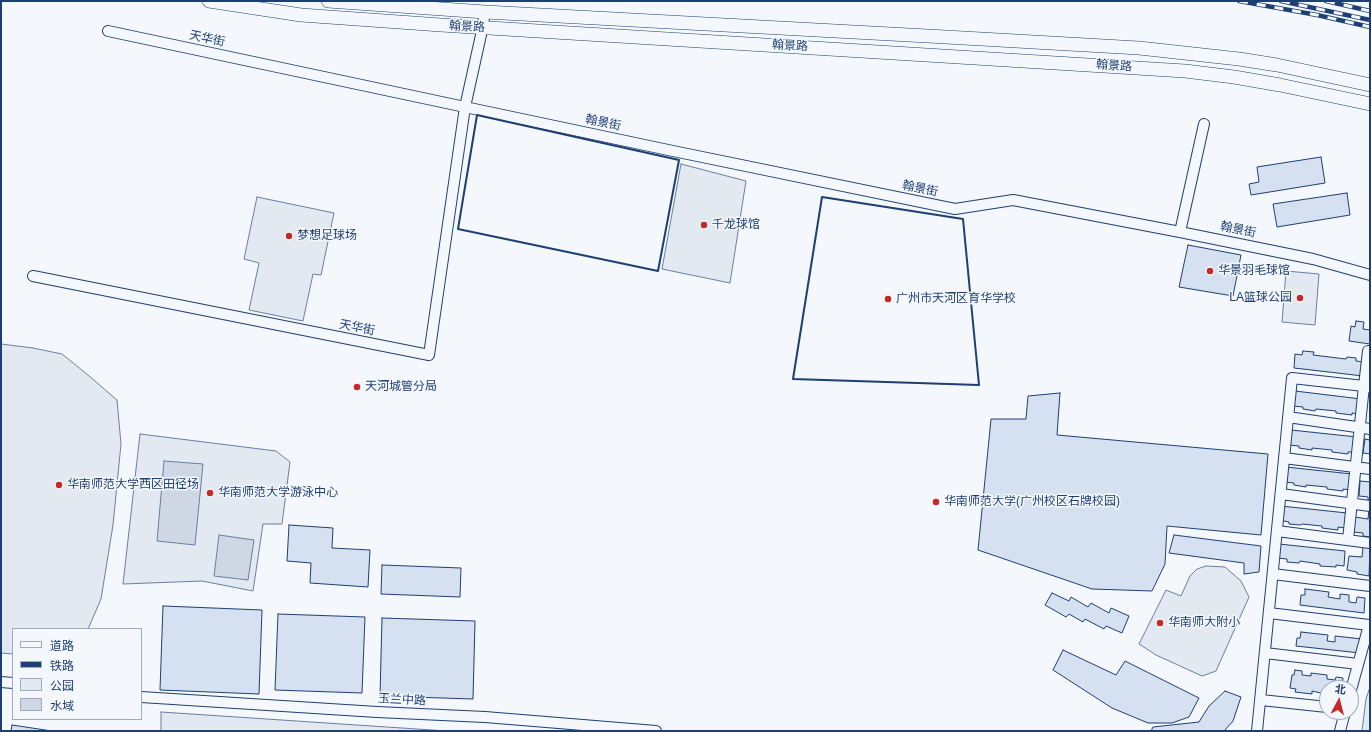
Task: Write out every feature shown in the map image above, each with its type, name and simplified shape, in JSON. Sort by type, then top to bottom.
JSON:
[{"type":"street","name":"翰景路","points":[[209,1],[301,15],[483,27],[534,32],[916,53],[1185,71],[1234,77],[1280,85],[1370,104]]},
{"type":"street","name":"翰景路","points":[[328,1],[485,12],[1147,49],[1247,60],[1370,85]]},
{"type":"street","name":"天华街","points":[[33,276],[429,356],[465,107],[485,12]]},
{"type":"street","name":"天华街","points":[[108,31],[465,107]]},
{"type":"street","name":"翰景街","points":[[465,107],[955,209],[1013,200],[1180,232],[1313,260],[1370,275]]},
{"type":"street","points":[[1180,232],[1204,124]]},
{"type":"street","points":[[1348,540],[1354,467],[1367,386],[1368,351],[1370,351]]},
{"type":"street","points":[[1257,731],[1292,378],[1367,386]]},
{"type":"street","points":[[1288,417],[1370,429]]},
{"type":"street","points":[[1284,458],[1370,469]]},
{"type":"street","points":[[1281,494],[1370,506]]},
{"type":"street","points":[[1277,531],[1370,543]]},
{"type":"street","points":[[1273,574],[1370,586]]},
{"type":"street","points":[[1269,613],[1370,622],[1354,680]]},
{"type":"street","points":[[1265,653],[1358,664]]},
{"type":"street","points":[[1,682],[12,683]]},
{"type":"street","name":"玉兰中路","points":[[143,697],[377,712],[485,717],[656,731]]},
{"type":"street","points":[[1261,700],[1319,706]]},
{"type":"street","points":[[1340,731],[1343,720]]},
{"type":"green space","name":"千龙球馆","points":[[681,164],[746,181],[730,283],[662,269]]},
{"type":"green space","name":"梦想足球场","points":[[257,197],[334,213],[321,275],[313,274],[303,321],[249,310],[259,263],[244,259]]},
{"type":"green space","name":"LA篮球公园","points":[[1286,271],[1319,274],[1315,325],[1282,322]]},
{"type":"green space","name":"华南师范大学西区田径场","points":[[1,344],[33,348],[62,354],[88,375],[117,400],[121,444],[113,525],[101,599],[88,628],[12,628],[12,654],[1,653]]},
{"type":"green space","name":"华南师范大学游泳中心","points":[[140,434],[276,451],[290,462],[282,524],[263,524],[253,591],[202,581],[123,584]]},
{"type":"green space","points":[[1206,566],[1225,567],[1241,581],[1249,597],[1216,671],[1202,676],[1156,655],[1139,644],[1166,590],[1181,596],[1190,576],[1197,569]]},
{"type":"green space","points":[[1370,687],[1370,731],[1362,731],[1366,699]]},
{"type":"green space","points":[[161,712],[447,731],[161,731]]},
{"type":"water","points":[[164,461],[203,464],[195,545],[157,541]]},
{"type":"water","points":[[219,535],[254,540],[248,580],[214,576]]},
{"type":"building","points":[[1321,157],[1325,183],[1251,195],[1249,184],[1259,182],[1257,167]]},
{"type":"building","points":[[1347,193],[1350,215],[1277,227],[1273,204]]},
{"type":"building","name":"华景羽毛球馆","points":[[1188,245],[1241,255],[1233,296],[1179,287]]},
{"type":"building","points":[[1356,321],[1364,322],[1363,329],[1370,330],[1370,344],[1349,341],[1351,326],[1355,327]]},
{"type":"building","points":[[1303,351],[1314,352],[1313,355],[1346,359],[1347,357],[1356,358],[1356,361],[1364,362],[1363,376],[1294,368],[1295,354],[1302,355]]},
{"type":"building","points":[[1295,391],[1361,399],[1359,414],[1352,413],[1352,415],[1336,413],[1336,411],[1316,409],[1315,411],[1303,409],[1303,407],[1293,406]]},
{"type":"building","points":[[1060,393],[1057,435],[1268,454],[1261,535],[1167,526],[1165,564],[1152,591],[1092,589],[978,550],[991,419],[1026,419],[1028,396]]},
{"type":"building","points":[[1291,430],[1357,437],[1356,452],[1348,452],[1348,454],[1332,452],[1332,450],[1312,448],[1312,450],[1289,445]]},
{"type":"building","points":[[1365,439],[1370,440],[1370,454],[1363,453]]},
{"type":"building","points":[[1286,467],[1352,474],[1350,490],[1343,489],[1343,491],[1327,489],[1327,487],[1306,485],[1306,487],[1294,485],[1294,483],[1284,482]]},
{"type":"building","points":[[1360,481],[1370,482],[1370,500],[1368,500],[1368,497],[1359,496]]},
{"type":"building","points":[[1281,506],[1347,513],[1345,528],[1338,527],[1338,530],[1322,528],[1322,526],[1289,524],[1289,522],[1279,520]]},
{"type":"building","points":[[1369,509],[1370,537],[1363,536],[1363,533],[1353,532],[1355,517],[1368,519]]},
{"type":"building","points":[[289,525],[333,528],[332,548],[370,550],[368,587],[310,583],[311,563],[287,561]]},
{"type":"building","points":[[1174,535],[1261,546],[1259,572],[1244,574],[1244,563],[1169,553]]},
{"type":"building","points":[[1279,544],[1345,551],[1344,566],[1320,566],[1320,564],[1300,561],[1299,563],[1287,562],[1287,559],[1277,558]]},
{"type":"building","points":[[1363,547],[1370,548],[1369,576],[1357,574],[1357,572],[1347,570],[1349,556],[1362,557]]},
{"type":"building","points":[[382,565],[461,568],[460,597],[381,594]]},
{"type":"building","points":[[1305,589],[1329,592],[1328,597],[1340,599],[1340,594],[1349,595],[1349,602],[1356,603],[1357,597],[1365,598],[1364,613],[1300,605],[1301,595],[1305,595]]},
{"type":"building","points":[[1052,593],[1069,601],[1071,597],[1088,607],[1091,603],[1109,613],[1111,608],[1129,616],[1122,633],[1106,626],[1104,629],[1085,619],[1083,622],[1069,614],[1066,617],[1045,605]]},
{"type":"building","points":[[163,606],[262,610],[259,694],[160,690]]},
{"type":"building","points":[[278,614],[365,617],[362,693],[275,690]]},
{"type":"building","points":[[382,618],[475,621],[473,699],[380,696]]},
{"type":"building","points":[[1301,632],[1328,635],[1327,641],[1335,642],[1335,636],[1362,639],[1360,653],[1296,646],[1297,638],[1300,638]]},
{"type":"building","points":[[1063,650],[1116,675],[1125,661],[1199,698],[1189,717],[1172,723],[1148,723],[1112,708],[1053,670]]},
{"type":"building","points":[[1295,670],[1302,671],[1302,675],[1311,676],[1311,673],[1327,675],[1327,679],[1335,680],[1319,680],[1319,693],[1312,691],[1312,694],[1295,692],[1296,689],[1290,688],[1292,675],[1294,675]]},
{"type":"building","points":[[1336,677],[1343,678],[1343,680],[1335,680]]},
{"type":"building","points":[[1225,691],[1241,697],[1233,721],[1224,731],[1151,731],[1153,727],[1199,722],[1209,706]]},
{"type":"building","points":[[12,725],[52,731],[11,731]]},
{"type":"railway","points":[[1239,1],[1317,15],[1370,27]]},
{"type":"railway","points":[[1281,1],[1370,20]]},
{"type":"railway","points":[[1326,1],[1370,11]]},
{"type":"wall","points":[[477,115],[679,160],[658,271],[458,229],[477,115]]},
{"type":"wall","points":[[822,197],[963,219],[979,385],[793,379],[822,197]]},
{"type":"place","name":"千龙球馆","points":[[704,225]]},
{"type":"place","name":"梦想足球场","points":[[289,236]]},
{"type":"place","name":"华景羽毛球馆","points":[[1210,271]]},
{"type":"place","name":"LA篮球公园","points":[[1300,298]]},
{"type":"place","name":"广州市天河区育华学校","points":[[888,299]]},
{"type":"place","name":"天河城管分局","points":[[357,387]]},
{"type":"place","name":"华南师范大学西区田径场","points":[[59,485]]},
{"type":"place","name":"华南师范大学游泳中心","points":[[210,493]]},
{"type":"place","name":"华南师范大学(广州校区石牌校园)","points":[[936,502]]},
{"type":"place","name":"华南师大附小","points":[[1160,623]]}]
